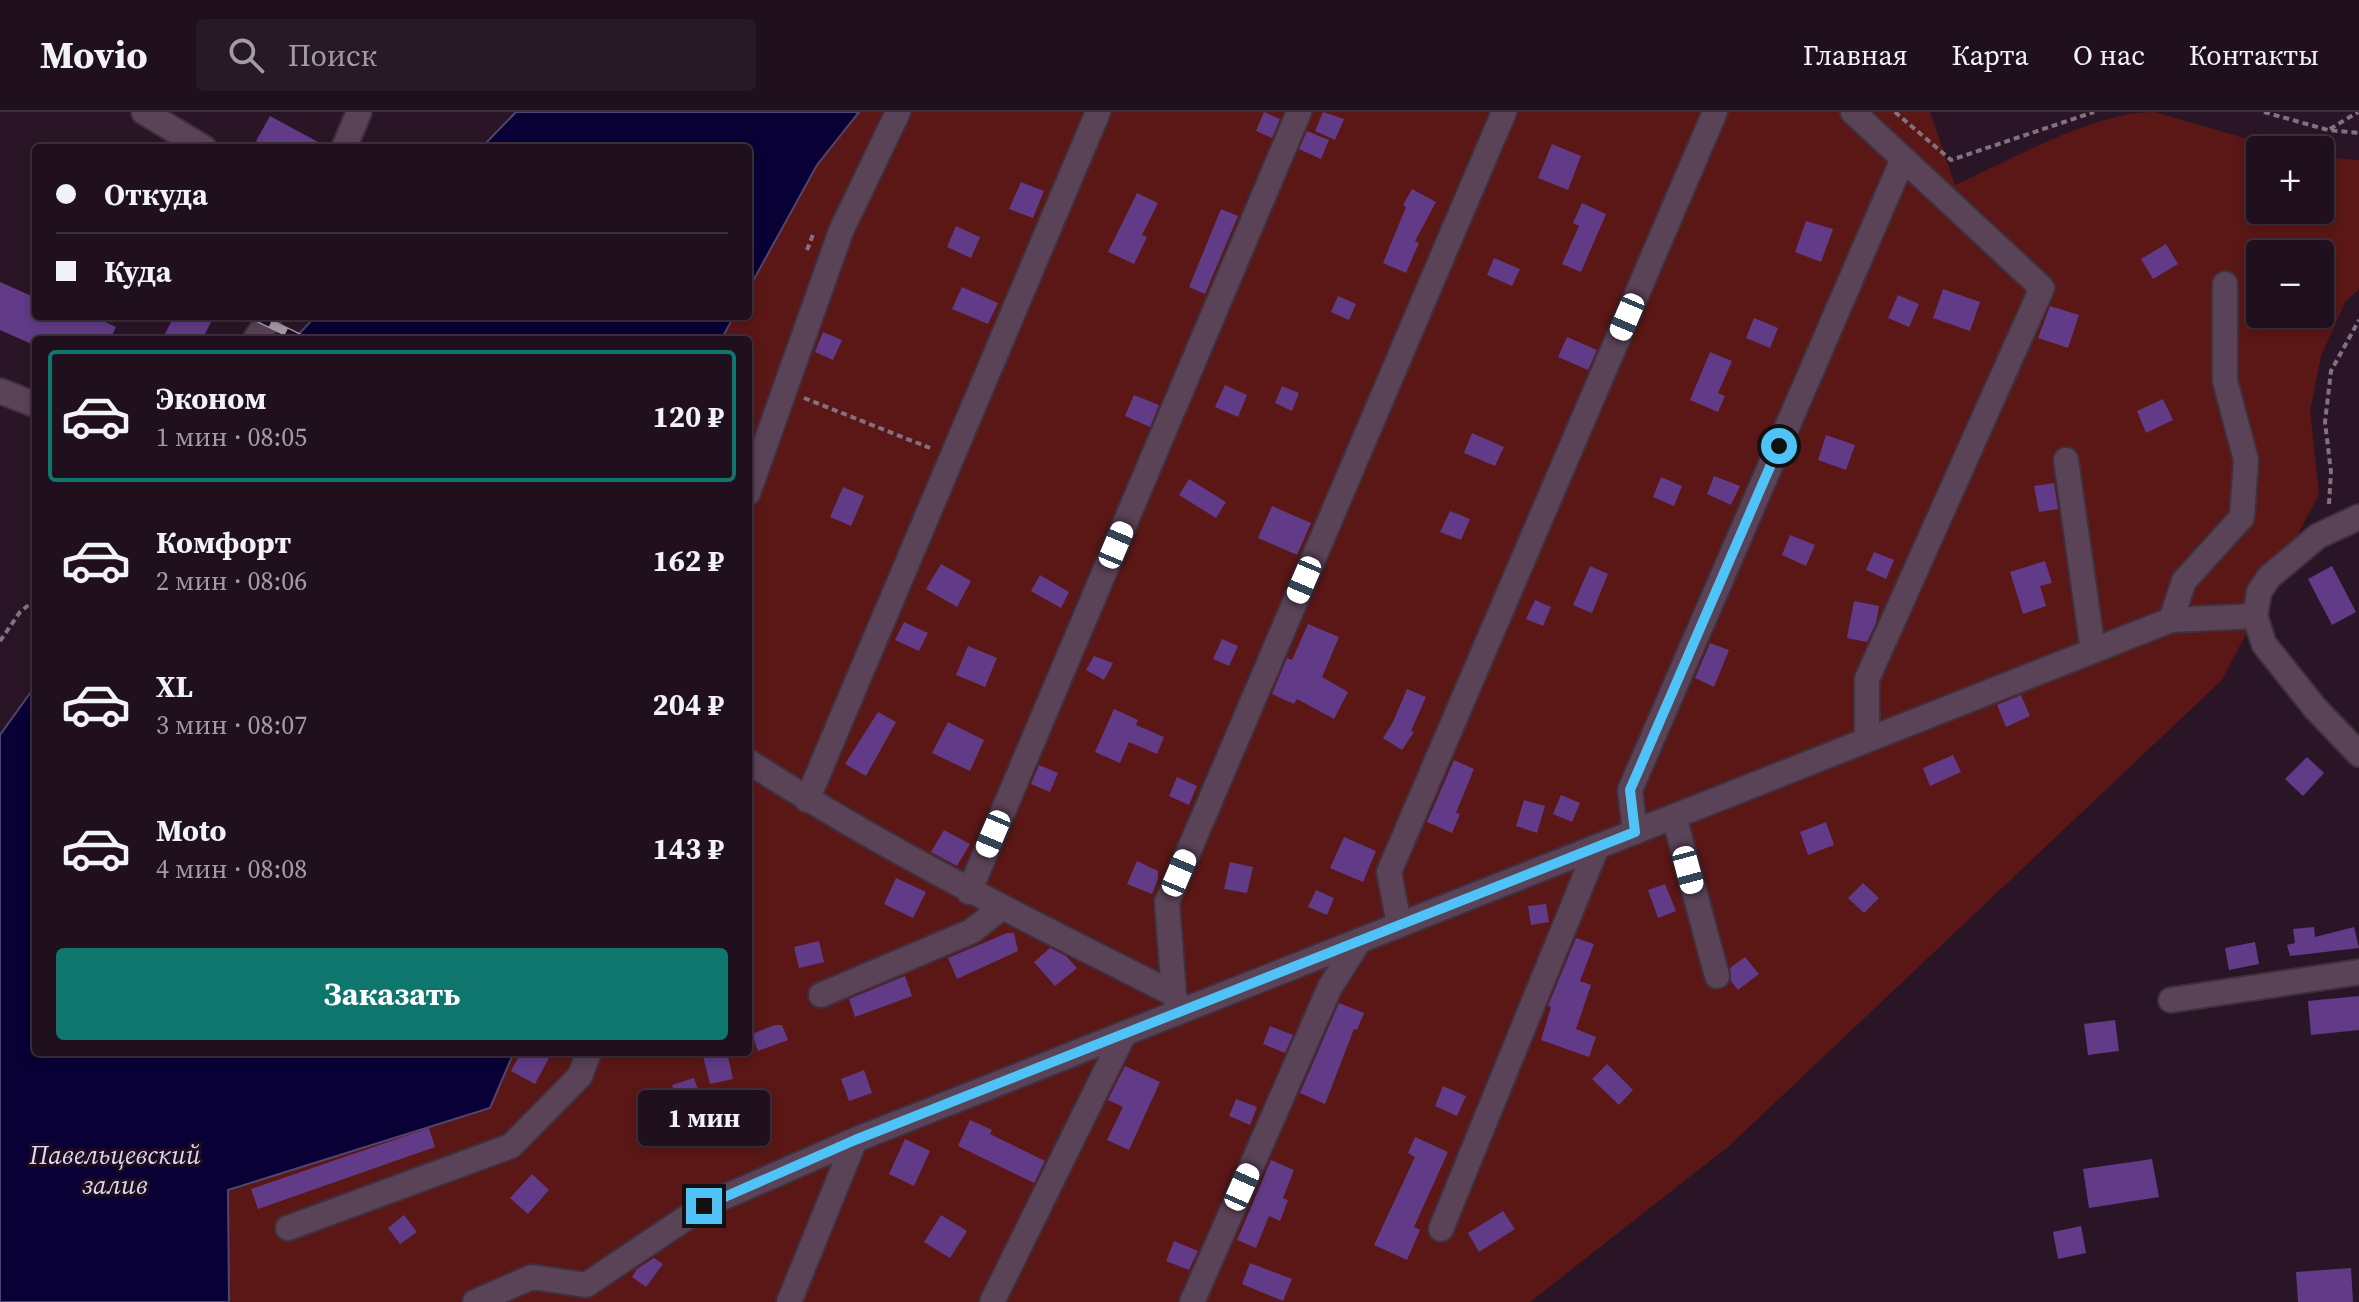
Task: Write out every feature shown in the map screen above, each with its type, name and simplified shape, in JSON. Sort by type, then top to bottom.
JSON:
[{"type":"street","points":[[144,112],[197,144]]},
{"type":"street","points":[[346,144],[359,112]]},
{"type":"street","points":[[752,482],[841,231],[898,112]]},
{"type":"street","points":[[807,800],[1098,112]]},
{"type":"street","points":[[969,892],[1299,112]]},
{"type":"street","points":[[1176,1003],[1167,902],[1504,112]]},
{"type":"street","points":[[1399,924],[1389,872],[1715,112]]},
{"type":"street","points":[[1853,112],[2042,288],[1867,679],[1867,740]]},
{"type":"street","points":[[1635,832],[1630,790],[1903,159]]},
{"type":"street","points":[[2171,620],[2184,581],[2242,517],[2246,460],[2225,381],[2225,284]]},
{"type":"street","points":[[0,391],[32,403]]},
{"type":"street","points":[[2066,460],[2093,651]]},
{"type":"street","points":[[2359,517],[2318,536],[2269,577],[2259,592],[2255,616],[2264,644],[2315,708],[2359,754]]},
{"type":"street","points":[[475,1302],[532,1277],[585,1294],[704,1206],[855,1140],[1124,1034],[1176,1003],[1360,940],[2171,620],[2255,616]]},
{"type":"street","points":[[752,764],[807,800],[969,892],[1176,1003]]},
{"type":"street","points":[[1674,816],[1717,976]]},
{"type":"street","points":[[1441,1229],[1597,847]]},
{"type":"street","points":[[821,995],[972,931],[1001,908]]},
{"type":"street","points":[[1192,1302],[1330,987],[1360,940]]},
{"type":"street","points":[[2171,1000],[2359,972]]},
{"type":"street","points":[[992,1302],[1124,1034]]},
{"type":"street","points":[[288,1228],[511,1146],[580,1076],[588,1056]]},
{"type":"street","points":[[789,1302],[855,1140]]},
{"type":"path","points":[[1895,112],[1951,160],[2094,112]]},
{"type":"path","points":[[2264,112],[2328,130],[2359,133]]},
{"type":"path","points":[[2328,130],[2358,112]]},
{"type":"path","points":[[2318,536],[2329,510],[2331,472],[2325,422],[2331,371],[2359,320]]},
{"type":"path","points":[[0,641],[20,612],[32,602]]},
{"type":"shaded area","points":[[859,112],[1930,112],[1955,185],[2079,129],[2130,114],[2154,112],[2246,138],[2246,224],[2334,224],[2334,158],[2359,160],[2359,289],[2346,301],[2334,327],[2334,240],[2246,240],[2246,328],[2334,328],[2321,356],[2310,411],[2319,494],[2222,680],[1729,1146],[1530,1302],[229,1302],[228,1190],[490,1108],[512,1056],[752,1056],[752,336],[723,336],[732,320],[752,320],[752,283],[817,165]]},
{"type":"water","points":[[516,112],[859,112],[817,165],[752,283],[752,144],[485,144]]},
{"type":"water","points":[[312,320],[732,320],[723,336],[297,336]]},
{"type":"water","name":"Павельцевский залив","points":[[32,691],[32,1056],[512,1056],[490,1108],[228,1190],[229,1302],[0,1302],[0,735]]},
{"type":"building","points":[[1264,112],[1280,119],[1272,138],[1256,131]]},
{"type":"building","points":[[1323,112],[1344,119],[1335,140],[1315,131]]},
{"type":"building","points":[[270,116],[322,144],[262,144],[256,141]]},
{"type":"building","points":[[1307,131],[1329,140],[1321,159],[1299,149]]},
{"type":"building","points":[[1552,144],[1581,156],[1568,190],[1538,178]]},
{"type":"building","points":[[1021,182],[1044,191],[1033,218],[1009,209]]},
{"type":"building","points":[[1412,189],[1436,202],[1415,241],[1419,243],[1406,273],[1383,263],[1406,207],[1403,205]]},
{"type":"building","points":[[1137,193],[1158,203],[1142,235],[1147,237],[1134,264],[1108,252]]},
{"type":"building","points":[[1582,203],[1606,214],[1581,272],[1562,264],[1579,226],[1573,223]]},
{"type":"building","points":[[1221,209],[1238,216],[1205,294],[1189,287]]},
{"type":"building","points":[[1806,221],[1833,229],[1821,262],[1795,252]]},
{"type":"building","points":[[956,226],[980,237],[971,258],[947,247]]},
{"type":"building","points":[[2166,244],[2178,264],[2153,279],[2141,259]]},
{"type":"building","points":[[1494,258],[1520,269],[1512,286],[1487,275]]},
{"type":"building","points":[[0,282],[32,296],[32,320],[101,320],[116,327],[112,336],[32,336],[32,344],[0,330]]},
{"type":"building","points":[[962,287],[998,303],[988,324],[952,309]]},
{"type":"building","points":[[1943,289],[1980,302],[1970,331],[1933,318]]},
{"type":"building","points":[[1898,295],[1919,304],[1909,327],[1888,318]]},
{"type":"building","points":[[1338,296],[1356,304],[1349,320],[1331,312]]},
{"type":"building","points":[[2050,306],[2079,315],[2068,348],[2038,338]]},
{"type":"building","points":[[1754,318],[1778,328],[1770,348],[1746,338]]},
{"type":"building","points":[[172,320],[212,320],[204,336],[164,336]]},
{"type":"building","points":[[823,332],[842,340],[833,360],[815,352]]},
{"type":"building","points":[[1567,337],[1597,350],[1588,370],[1558,357]]},
{"type":"building","points":[[1710,352],[1732,361],[1718,393],[1725,396],[1718,412],[1690,400]]},
{"type":"building","points":[[1225,385],[1247,395],[1238,417],[1215,407]]},
{"type":"building","points":[[1282,386],[1299,393],[1292,411],[1275,403]]},
{"type":"building","points":[[1134,395],[1159,405],[1150,427],[1125,416]]},
{"type":"building","points":[[2163,399],[2173,420],[2146,433],[2137,411]]},
{"type":"building","points":[[1472,433],[1504,447],[1495,466],[1464,453]]},
{"type":"building","points":[[1826,435],[1855,445],[1846,470],[1818,460]]},
{"type":"building","points":[[1714,476],[1740,486],[1731,505],[1707,494]]},
{"type":"building","points":[[1661,477],[1682,486],[1674,506],[1653,497]]},
{"type":"building","points":[[1189,479],[1226,502],[1216,518],[1179,495]]},
{"type":"building","points":[[2054,483],[2058,509],[2039,512],[2034,486]]},
{"type":"building","points":[[843,487],[864,496],[851,526],[830,517]]},
{"type":"building","points":[[1272,506],[1311,523],[1297,555],[1258,538]]},
{"type":"building","points":[[1450,511],[1470,519],[1461,540],[1440,532]]},
{"type":"building","points":[[1790,535],[1815,545],[1806,566],[1782,555]]},
{"type":"building","points":[[1874,552],[1894,560],[1886,579],[1866,570]]},
{"type":"building","points":[[2045,561],[2052,583],[2040,586],[2046,606],[2023,614],[2010,572]]},
{"type":"building","points":[[941,564],[971,581],[957,607],[926,589]]},
{"type":"building","points":[[1590,566],[1608,574],[1592,613],[1573,605]]},
{"type":"building","points":[[2332,566],[2356,612],[2332,625],[2308,579]]},
{"type":"building","points":[[1040,575],[1069,592],[1061,608],[1031,591]]},
{"type":"building","points":[[1535,600],[1551,607],[1543,626],[1526,619]]},
{"type":"building","points":[[1854,601],[1879,606],[1876,623],[1867,642],[1847,638]]},
{"type":"building","points":[[904,622],[928,633],[919,651],[895,640]]},
{"type":"building","points":[[1308,624],[1339,637],[1322,677],[1348,692],[1334,719],[1297,699],[1294,704],[1272,694],[1287,658],[1292,660]]},
{"type":"building","points":[[1222,639],[1238,646],[1229,666],[1213,659]]},
{"type":"building","points":[[1710,643],[1729,650],[1714,687],[1695,678]]},
{"type":"building","points":[[968,646],[997,658],[985,687],[956,675]]},
{"type":"building","points":[[1094,656],[1113,663],[1104,680],[1086,670]]},
{"type":"building","points":[[1407,689],[1426,697],[1411,731],[1414,732],[1402,750],[1383,738]]},
{"type":"building","points":[[2021,695],[2030,716],[2006,727],[1997,705]]},
{"type":"building","points":[[1114,709],[1138,720],[1136,725],[1164,737],[1157,754],[1129,742],[1120,763],[1095,752]]},
{"type":"building","points":[[878,712],[896,722],[866,776],[845,764]]},
{"type":"building","points":[[948,722],[984,740],[970,771],[932,753]]},
{"type":"building","points":[[1953,755],[1961,772],[1930,786],[1923,768]]},
{"type":"building","points":[[2307,757],[2324,773],[2303,796],[2285,779]]},
{"type":"building","points":[[1454,760],[1474,769],[1456,813],[1460,814],[1452,833],[1427,822]]},
{"type":"building","points":[[1039,765],[1058,773],[1050,792],[1031,784]]},
{"type":"building","points":[[1177,777],[1197,786],[1189,805],[1169,796]]},
{"type":"building","points":[[1561,795],[1580,803],[1572,822],[1553,814]]},
{"type":"building","points":[[1524,800],[1545,806],[1537,833],[1516,826]]},
{"type":"building","points":[[1826,822],[1834,845],[1808,855],[1800,832]]},
{"type":"building","points":[[944,830],[970,844],[957,866],[931,852]]},
{"type":"building","points":[[1344,837],[1376,851],[1363,882],[1330,868]]},
{"type":"building","points":[[1137,861],[1158,871],[1152,894],[1127,884]]},
{"type":"building","points":[[1230,862],[1253,867],[1247,893],[1224,889]]},
{"type":"building","points":[[896,878],[926,892],[913,918],[884,904]]},
{"type":"building","points":[[1863,883],[1879,898],[1864,913],[1848,898]]},
{"type":"building","points":[[1665,884],[1676,911],[1658,918],[1648,890]]},
{"type":"building","points":[[1316,890],[1334,898],[1327,915],[1308,907]]},
{"type":"building","points":[[1546,904],[1549,922],[1531,925],[1528,906]]},
{"type":"building","points":[[2314,927],[2315,937],[2354,927],[2359,948],[2290,956],[2287,945],[2295,943],[2293,929]]},
{"type":"building","points":[[1007,933],[1014,933],[1018,951],[957,979],[948,958]]},
{"type":"building","points":[[1576,938],[1594,944],[1580,981],[1591,985],[1576,1029],[1596,1037],[1589,1057],[1541,1040],[1551,1007],[1548,1006]]},
{"type":"building","points":[[819,941],[824,962],[799,968],[794,947]]},
{"type":"building","points":[[2255,942],[2259,964],[2229,970],[2225,948]]},
{"type":"building","points":[[1050,948],[1066,956],[1077,968],[1055,986],[1034,962]]},
{"type":"building","points":[[1745,957],[1759,974],[1738,990],[1731,981],[1730,968]]},
{"type":"building","points":[[905,976],[912,996],[855,1017],[849,999]]},
{"type":"building","points":[[2359,996],[2359,1030],[2311,1035],[2308,1001]]},
{"type":"building","points":[[1339,1003],[1364,1013],[1357,1030],[1354,1029],[1325,1104],[1300,1093]]},
{"type":"building","points":[[2115,1020],[2119,1051],[2088,1055],[2084,1024]]},
{"type":"building","points":[[782,1025],[788,1040],[758,1051],[752,1034]]},
{"type":"building","points":[[1270,1026],[1293,1035],[1285,1053],[1263,1044]]},
{"type":"building","points":[[519,1056],[550,1056],[535,1084],[511,1071]]},
{"type":"building","points":[[703,1056],[728,1056],[733,1079],[710,1084]]},
{"type":"building","points":[[1607,1064],[1633,1090],[1619,1105],[1592,1079]]},
{"type":"building","points":[[1125,1066],[1160,1082],[1129,1150],[1107,1140],[1123,1107],[1108,1100]]},
{"type":"building","points":[[864,1070],[872,1093],[849,1101],[841,1079]]},
{"type":"building","points":[[694,1078],[702,1102],[680,1109],[672,1085]]},
{"type":"building","points":[[1443,1086],[1466,1096],[1457,1116],[1435,1106]]},
{"type":"building","points":[[1236,1099],[1257,1107],[1250,1125],[1229,1116]]},
{"type":"building","points":[[970,1120],[992,1130],[990,1134],[1045,1161],[1034,1183],[958,1146]]},
{"type":"building","points":[[429,1128],[435,1147],[258,1209],[251,1189]]},
{"type":"building","points":[[1415,1137],[1448,1152],[1414,1227],[1420,1230],[1407,1260],[1374,1245],[1415,1157],[1408,1153]]},
{"type":"building","points":[[905,1139],[930,1151],[914,1186],[889,1174]]},
{"type":"building","points":[[2152,1159],[2159,1197],[2089,1208],[2083,1169]]},
{"type":"building","points":[[1271,1160],[1294,1170],[1283,1198],[1288,1200],[1280,1221],[1269,1216],[1256,1248],[1237,1240]]},
{"type":"building","points":[[532,1174],[549,1190],[528,1214],[510,1198]]},
{"type":"building","points":[[1503,1211],[1515,1229],[1479,1252],[1468,1233]]},
{"type":"building","points":[[404,1215],[417,1232],[400,1244],[388,1228]]},
{"type":"building","points":[[941,1215],[967,1231],[950,1258],[924,1242]]},
{"type":"building","points":[[2081,1226],[2086,1253],[2058,1259],[2053,1232]]},
{"type":"building","points":[[1174,1241],[1198,1251],[1189,1270],[1166,1261]]},
{"type":"building","points":[[654,1258],[663,1264],[646,1287],[632,1277],[637,1269]]},
{"type":"building","points":[[1250,1263],[1292,1279],[1283,1301],[1242,1284]]},
{"type":"building","points":[[2351,1268],[2353,1302],[2298,1302],[2296,1272]]},
{"type":"railway","points":[[262,320],[296,336]]},
{"type":"route","points":[[704,1206],[855,1140],[1635,832],[1630,790],[1779,446]]}]
